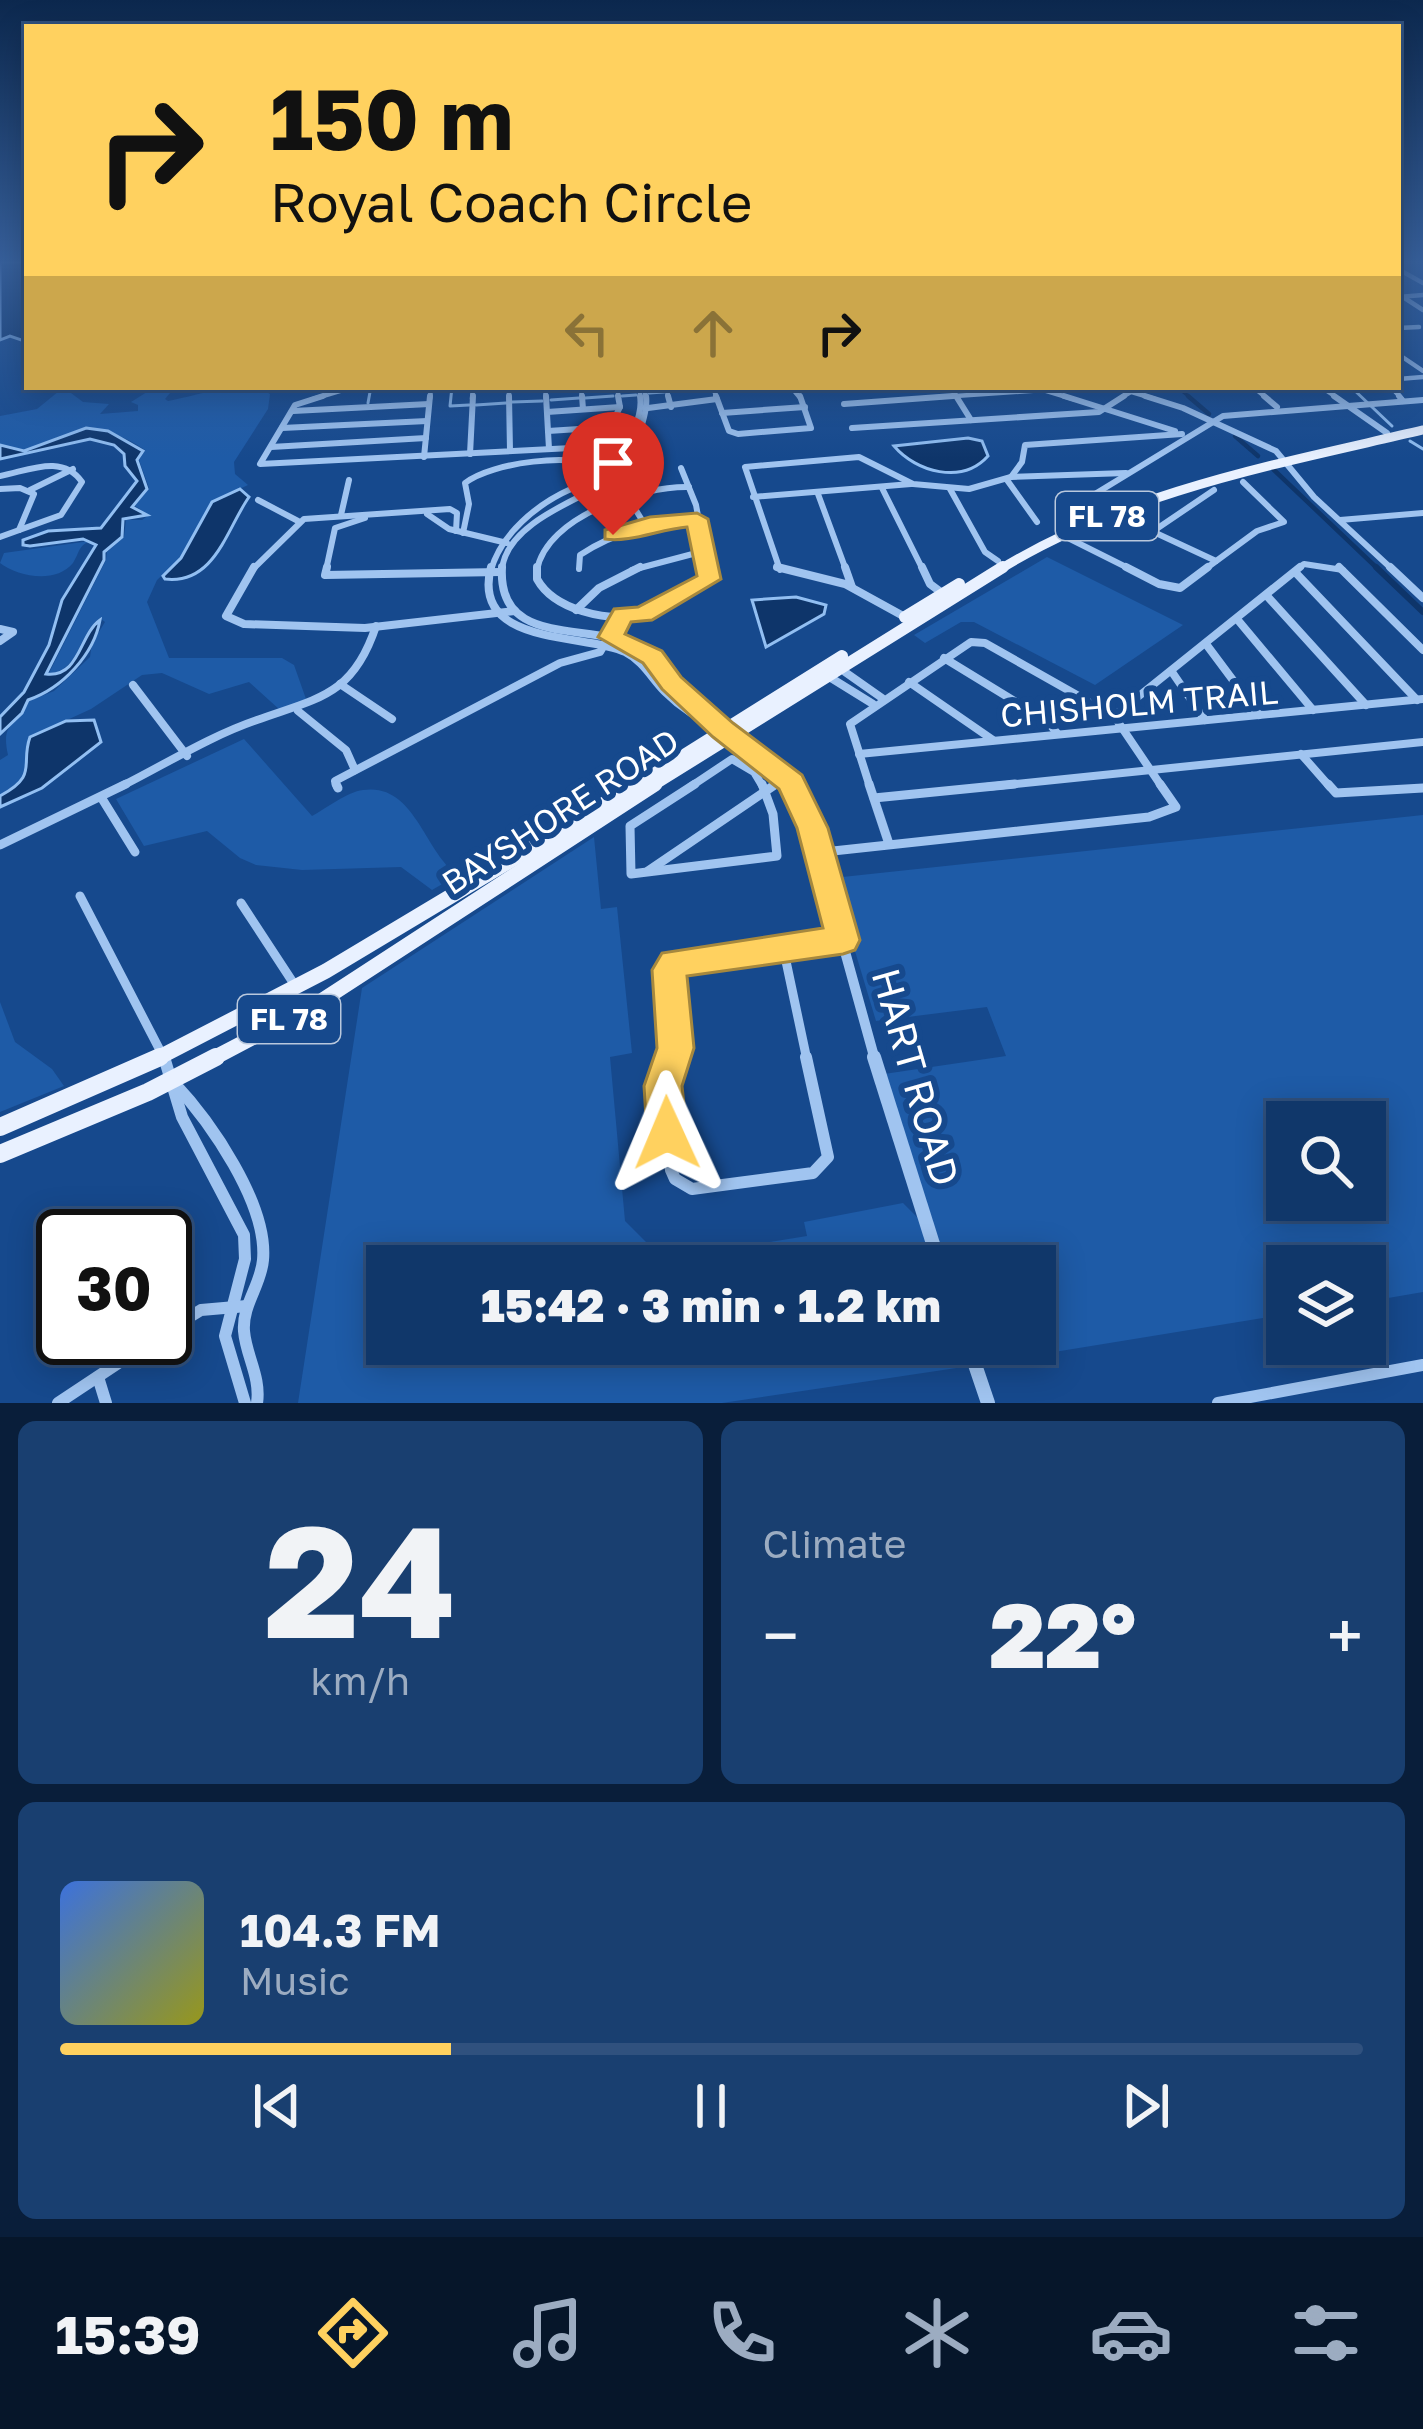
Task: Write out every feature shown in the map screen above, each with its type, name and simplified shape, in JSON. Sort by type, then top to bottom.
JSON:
[{"type":"main road","name":"BAYSHORE ROAD","points":[[0,1127],[165,1058],[482,886],[905,616],[995,565],[1165,489],[1422,429]]},
{"type":"main road","name":"BAYSHORE ROAD","points":[[1063,532],[1284,459],[1422,429]]},
{"type":"main road","name":"BAYSHORE ROAD","points":[[727,733],[824,677],[995,565]]},
{"type":"main road","name":"BAYSHORE ROAD","points":[[0,1154],[172,1081],[314,1005],[482,886]]},
{"type":"street","points":[[342,390],[298,403],[260,462],[263,466],[628,445]]},
{"type":"street","points":[[424,457],[431,390]]},
{"type":"street","points":[[470,454],[473,390]]},
{"type":"street","points":[[509,390],[510,452]]},
{"type":"street","points":[[545,390],[549,449]]},
{"type":"street","points":[[581,390],[584,409]]},
{"type":"street","points":[[601,446],[620,407],[617,390]]},
{"type":"street","points":[[642,390],[645,408],[617,473],[563,493],[514,531],[488,570],[489,593],[503,616],[542,637],[608,641],[630,654],[685,711],[727,733]]},
{"type":"street","points":[[667,390],[671,407]]},
{"type":"street","points":[[714,390],[732,433],[813,425],[793,390]]},
{"type":"street","points":[[952,390],[971,421]]},
{"type":"street","points":[[844,404],[1044,390],[1185,434]]},
{"type":"street","points":[[852,428],[1108,410],[1136,390],[1255,438],[1284,459],[1339,520],[1423,598]]},
{"type":"street","points":[[1256,390],[1278,409]]},
{"type":"street","points":[[1325,390],[1388,434]]},
{"type":"street","points":[[1394,390],[1403,401]]},
{"type":"street","points":[[645,408],[717,398]]},
{"type":"street","points":[[1067,511],[1185,434],[1234,413],[1423,400]]},
{"type":"street","points":[[291,411],[429,404]]},
{"type":"street","points":[[547,412],[620,407]]},
{"type":"street","points":[[722,413],[806,407]]},
{"type":"street","points":[[281,428],[428,421]]},
{"type":"street","points":[[548,431],[610,427]]},
{"type":"street","points":[[1009,478],[1020,466],[1025,445],[1185,434]]},
{"type":"street","points":[[270,447],[426,438]]},
{"type":"street","points":[[628,445],[631,465],[622,477],[567,499],[513,544],[500,572],[503,593],[515,611],[552,632],[640,648],[727,733]]},
{"type":"street","points":[[905,616],[852,587],[778,570],[747,465],[860,457],[913,484]]},
{"type":"street","points":[[460,532],[469,504],[465,483],[471,475],[496,467],[588,460],[604,468],[602,477],[559,490],[540,503],[511,528],[514,531]]},
{"type":"street","points":[[0,476],[50,466],[74,469]]},
{"type":"street","points":[[680,468],[689,487],[697,519],[706,582],[643,614],[576,610],[543,592],[536,577],[538,560],[593,509],[648,488],[689,487]]},
{"type":"street","points":[[0,489],[28,490],[74,469]]},
{"type":"street","points":[[0,537],[68,509],[82,487],[74,469]]},
{"type":"street","points":[[753,497],[913,484],[950,489],[1009,478],[1128,473]]},
{"type":"street","points":[[1009,478],[1037,522]]},
{"type":"street","points":[[341,515],[350,480]]},
{"type":"street","points":[[1063,532],[1156,583],[1180,588],[1261,528],[1284,522],[1243,482]]},
{"type":"street","points":[[882,488],[930,584],[943,593]]},
{"type":"street","points":[[950,489],[995,565]]},
{"type":"street","points":[[19,530],[35,499],[28,490]]},
{"type":"street","points":[[1152,532],[1214,490]]},
{"type":"street","points":[[818,493],[852,587]]},
{"type":"street","points":[[628,498],[637,505],[644,525]]},
{"type":"street","points":[[259,500],[299,521],[450,509],[457,513],[460,532]]},
{"type":"street","points":[[1339,520],[1423,513]]},
{"type":"street","points":[[500,572],[329,577],[323,572],[333,531],[366,518],[426,514],[460,532],[513,544]]},
{"type":"street","points":[[1114,514],[1216,561]]},
{"type":"street","points":[[579,569],[583,552],[613,535],[644,525],[697,519]]},
{"type":"street","points":[[299,521],[230,599],[225,608],[229,620],[254,628],[376,626],[503,616],[515,611]]},
{"type":"street","points":[[514,531],[525,534]]},
{"type":"street","points":[[576,610],[589,594],[669,555],[704,551]]},
{"type":"street","points":[[1112,715],[1310,563],[1339,567],[1423,650]]},
{"type":"street","points":[[1295,572],[1420,700]]},
{"type":"street","points":[[1267,596],[1366,705]]},
{"type":"street","points":[[338,788],[335,782],[355,770],[566,660],[594,655],[623,614]]},
{"type":"street","points":[[1237,619],[1313,710]]},
{"type":"street","points":[[0,845],[258,719],[298,711],[363,666],[376,626]]},
{"type":"street","points":[[0,629],[13,632],[0,640]]},
{"type":"street","points":[[833,851],[1149,818],[1176,807],[1126,728],[1112,715],[985,643],[971,641],[850,724],[889,844]]},
{"type":"street","points":[[1205,644],[1259,716]]},
{"type":"street","points":[[630,654],[640,648]]},
{"type":"street","points":[[944,658],[1047,721],[1058,734]]},
{"type":"street","points":[[844,664],[845,672],[878,701]]},
{"type":"street","points":[[1172,672],[1206,721]]},
{"type":"street","points":[[824,677],[878,701]]},
{"type":"street","points":[[909,682],[993,740]]},
{"type":"street","points":[[340,684],[392,719]]},
{"type":"street","points":[[133,685],[187,756]]},
{"type":"street","name":"CHISHOLM TRAIL","points":[[859,754],[1420,700]]},
{"type":"street","points":[[298,711],[346,750],[355,770]]},
{"type":"street","name":"HART ROAD","points":[[727,733],[786,777],[805,807],[904,1163],[933,1245]]},
{"type":"street","points":[[874,798],[1423,742]]},
{"type":"street","points":[[1300,754],[1329,789],[1344,795],[1423,788]]},
{"type":"street","points":[[732,759],[751,767],[764,791],[778,848],[773,859],[647,872],[632,874],[630,826],[732,759]]},
{"type":"street","points":[[647,872],[786,777]]},
{"type":"street","points":[[101,797],[135,852]]},
{"type":"street","points":[[80,896],[165,1058],[182,1117],[244,1235],[245,1259],[230,1307],[227,1349],[245,1403]]},
{"type":"street","points":[[241,903],[297,988]]},
{"type":"street","points":[[783,947],[828,1157],[813,1173],[692,1189],[682,1186],[671,1170],[663,1096],[676,1048],[669,970],[682,959],[783,947],[843,940]]},
{"type":"street","points":[[172,1081],[200,1113],[257,1215],[263,1261],[247,1306],[244,1338],[256,1374],[257,1403]]},
{"type":"street","points":[[192,1316],[201,1310],[247,1306]]},
{"type":"street","points":[[58,1403],[116,1365]]},
{"type":"street","points":[[975,1365],[988,1403]]},
{"type":"street","points":[[1218,1403],[1423,1365]]},
{"type":"street","points":[[98,1377],[106,1403]]},
{"type":"shaded area","points":[[0,327],[24,327],[24,341],[10,336],[0,340]]},
{"type":"shaded area","points":[[60,390],[72,390],[83,402],[109,404],[100,414],[138,411],[138,405],[131,402],[150,390],[172,390],[168,401],[217,390],[270,394],[268,409],[234,462],[235,474],[248,485],[212,502],[181,558],[157,580],[147,602],[169,658],[282,658],[294,665],[306,699],[280,710],[249,682],[209,694],[162,673],[142,675],[91,709],[30,737],[23,778],[0,796],[0,760],[8,755],[8,729],[29,701],[54,691],[90,657],[92,643],[105,622],[100,618],[67,666],[49,673],[107,552],[124,537],[126,520],[149,515],[135,506],[149,488],[139,460],[145,450],[120,436],[81,432],[36,447],[0,444],[0,416],[37,409]]},
{"type":"shaded area","points":[[86,428],[108,431],[143,451],[137,460],[147,489],[132,507],[147,515],[123,519],[122,537],[104,552],[46,674],[72,663],[100,620],[84,657],[65,678],[28,700],[22,713],[0,734],[0,717],[24,692],[49,645],[62,600],[96,545],[83,539],[30,546],[23,545],[23,540],[48,531],[101,528],[137,481],[114,445],[90,439],[0,459],[0,445],[24,451]]},
{"type":"shaded area","points":[[968,438],[982,441],[988,456],[977,465],[953,472],[914,463],[894,446]]},
{"type":"shaded area","points":[[240,489],[249,497],[208,564],[182,578],[165,579],[212,502]]},
{"type":"shaded area","points":[[90,541],[57,574],[27,575],[0,563],[4,553]]},
{"type":"shaded area","points":[[1047,557],[1183,625],[1095,685],[974,622],[961,622],[925,643],[914,635]]},
{"type":"shaded area","points":[[796,597],[826,605],[824,614],[766,647],[752,600]]},
{"type":"shaded area","points":[[94,720],[101,742],[42,788],[0,807],[0,796],[24,775],[30,737],[66,721]]},
{"type":"shaded area","points":[[244,739],[312,816],[357,791],[381,790],[395,797],[458,875],[432,890],[401,867],[302,870],[256,865],[207,831],[144,846],[116,799]]},
{"type":"shaded area","points":[[1423,815],[1423,1292],[1386,1298],[1386,1245],[1266,1245],[1266,1317],[1056,1352],[1056,1245],[939,1245],[884,1074],[1006,1056],[987,1007],[876,1021],[833,878]]},
{"type":"shaded area","points":[[594,837],[601,909],[617,907],[632,1053],[610,1057],[625,1221],[649,1245],[366,1245],[366,1365],[970,1366],[722,1403],[298,1403],[362,988]]},
{"type":"shaded area","points":[[0,1002],[15,1042],[52,1069],[64,1086],[0,1112]]},
{"type":"shaded area","points":[[903,1203],[918,1218],[928,1245],[750,1245],[807,1236],[804,1222]]},
{"type":"waterway","points":[[452,390],[450,406],[469,405]]},
{"type":"waterway","points":[[1181,390],[1192,399]]},
{"type":"waterway","points":[[1354,390],[1392,426]]},
{"type":"waterway","points":[[368,403],[370,392]]},
{"type":"waterway","points":[[649,393],[664,392]]},
{"type":"waterway","points":[[622,396],[636,395]]},
{"type":"waterway","points":[[585,398],[613,396]]},
{"type":"waterway","points":[[1188,396],[1209,414]]},
{"type":"waterway","points":[[551,400],[579,398]]},
{"type":"waterway","points":[[512,402],[542,401]]},
{"type":"waterway","points":[[476,405],[506,403]]},
{"type":"waterway","points":[[1235,436],[1258,456]]},
{"type":"waterway","points":[[1410,441],[1423,449]]},
{"type":"waterway","points":[[1274,470],[1379,570]]},
{"type":"waterway","points":[[1376,567],[1423,612]]},
{"type":"route","points":[[613,535],[650,523],[697,519],[709,579],[643,614],[623,614],[610,637],[652,657],[671,683],[791,783],[812,828],[843,940],[674,963],[669,970],[676,1048],[663,1086],[667,1133]]}]
